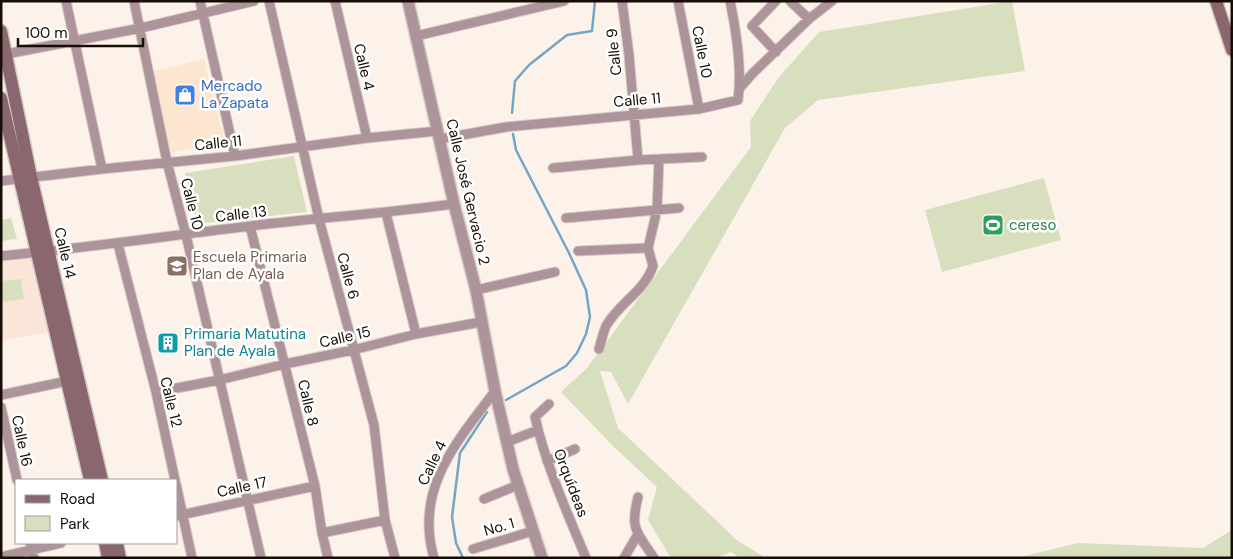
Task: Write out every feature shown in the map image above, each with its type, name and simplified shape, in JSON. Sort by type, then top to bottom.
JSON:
[{"type":"main road","points":[[1216,1],[1232,50]]},
{"type":"main road","name":"Calle 14","points":[[1,31],[26,178],[72,379],[90,479]]},
{"type":"main road","name":"Calle 14","points":[[1,98],[26,178]]},
{"type":"main road","name":"Calle 14","points":[[72,379],[102,479]]},
{"type":"main road","points":[[105,544],[108,558]]},
{"type":"main road","points":[[117,544],[120,558]]},
{"type":"street","points":[[66,1],[102,169]]},
{"type":"street","name":"Calle 10","points":[[134,1],[167,162],[186,235],[261,558]]},
{"type":"street","points":[[200,1],[235,156]]},
{"type":"street","points":[[4,54],[141,28],[254,1]]},
{"type":"street","name":"Calle 6","points":[[269,1],[319,219],[374,425],[385,520],[395,558]]},
{"type":"street","name":"Calle 4","points":[[335,1],[367,138]]},
{"type":"street","name":"Calle José Gervacio 2","points":[[408,1],[454,204],[476,290],[495,391],[507,442],[518,485],[542,558]]},
{"type":"street","points":[[416,36],[564,1]]},
{"type":"street","name":"Calle 9","points":[[622,1],[629,55],[638,160]]},
{"type":"street","name":"Calle 10","points":[[678,1],[699,109]]},
{"type":"street","points":[[730,1],[735,25],[739,89]]},
{"type":"street","points":[[776,1],[752,26],[776,52]]},
{"type":"street","points":[[790,1],[809,20]]},
{"type":"street","points":[[739,89],[752,74],[809,20],[832,1]]},
{"type":"street","name":"Calle 11","points":[[1,181],[235,156],[367,138],[439,135],[699,109],[738,100],[739,89]]},
{"type":"street","points":[[553,168],[638,160],[702,157]]},
{"type":"street","points":[[599,349],[606,326],[627,300],[643,286],[653,266],[648,248],[657,210],[659,159]]},
{"type":"street","name":"Calle 13","points":[[1,256],[454,204]]},
{"type":"street","points":[[566,218],[679,208]]},
{"type":"street","points":[[386,213],[416,334]]},
{"type":"street","name":"Calle 8","points":[[250,226],[315,486],[328,558]]},
{"type":"street","name":"Calle 12","points":[[118,244],[156,392],[175,479]]},
{"type":"street","points":[[578,251],[648,248]]},
{"type":"street","points":[[476,290],[555,272]]},
{"type":"street","name":"Calle 15","points":[[156,392],[220,380],[416,334],[481,322]]},
{"type":"street","points":[[1,395],[72,379]]},
{"type":"street","name":"Calle 4","points":[[434,558],[429,542],[428,516],[432,494],[454,446],[495,391]]},
{"type":"street","name":"Orquídeas","points":[[549,404],[535,417],[538,430],[547,461],[586,558]]},
{"type":"street","name":"Calle 16","points":[[1,407],[17,479]]},
{"type":"street","points":[[507,442],[538,430]]},
{"type":"street","points":[[547,461],[575,449]]},
{"type":"street","points":[[484,499],[518,485]]},
{"type":"street","name":"Calle 17","points":[[180,516],[315,486]]},
{"type":"street","points":[[638,497],[634,523],[638,534],[654,558]]},
{"type":"street","name":"Calle 12","points":[[178,499],[180,516],[192,558]]},
{"type":"street","points":[[322,533],[385,520]]},
{"type":"street","name":"No. 1","points":[[473,549],[533,531]]},
{"type":"street","points":[[624,558],[638,534]]},
{"type":"street","points":[[1,557],[57,544]]},
{"type":"shaded area","name":"Mercado La Zapata","points":[[204,59],[224,140],[171,153],[151,72]]},
{"type":"shaded area","points":[[34,258],[50,332],[1,340],[1,262]]},
{"type":"green space","points":[[1012,1],[1025,71],[818,100],[785,128],[628,404],[611,372],[600,371],[618,428],[738,541],[766,558],[740,558],[731,552],[716,558],[671,558],[648,520],[657,487],[614,447],[561,392],[587,368],[751,147],[750,121],[779,77],[819,32]]},
{"type":"green space","points":[[294,156],[307,212],[197,224],[185,173]]},
{"type":"green space","name":"cereso","points":[[1044,178],[1061,240],[942,272],[925,210]]},
{"type":"green space","points":[[11,218],[17,239],[1,241],[1,220]]},
{"type":"green space","points":[[21,279],[24,299],[1,302],[1,281]]},
{"type":"green space","points":[[1232,530],[1232,558],[1016,558],[1078,543],[1203,548]]},
{"type":"waterway","points":[[512,113],[515,81],[529,65],[567,35],[592,31],[595,1]]},
{"type":"waterway","points":[[506,400],[566,366],[577,353],[586,334],[590,317],[586,290],[516,150],[513,134]]},
{"type":"waterway","points":[[463,558],[456,543],[452,517],[460,453],[487,412]]},
{"type":"place","name":"Mercado La Zapata","points":[[185,95]]},
{"type":"place","name":"cereso","points":[[993,225]]},
{"type":"place","name":"Escuela Primaria Plan de Ayala","points":[[177,266]]},
{"type":"place","name":"Primaria Matutina Plan de Ayala","points":[[168,343]]}]
